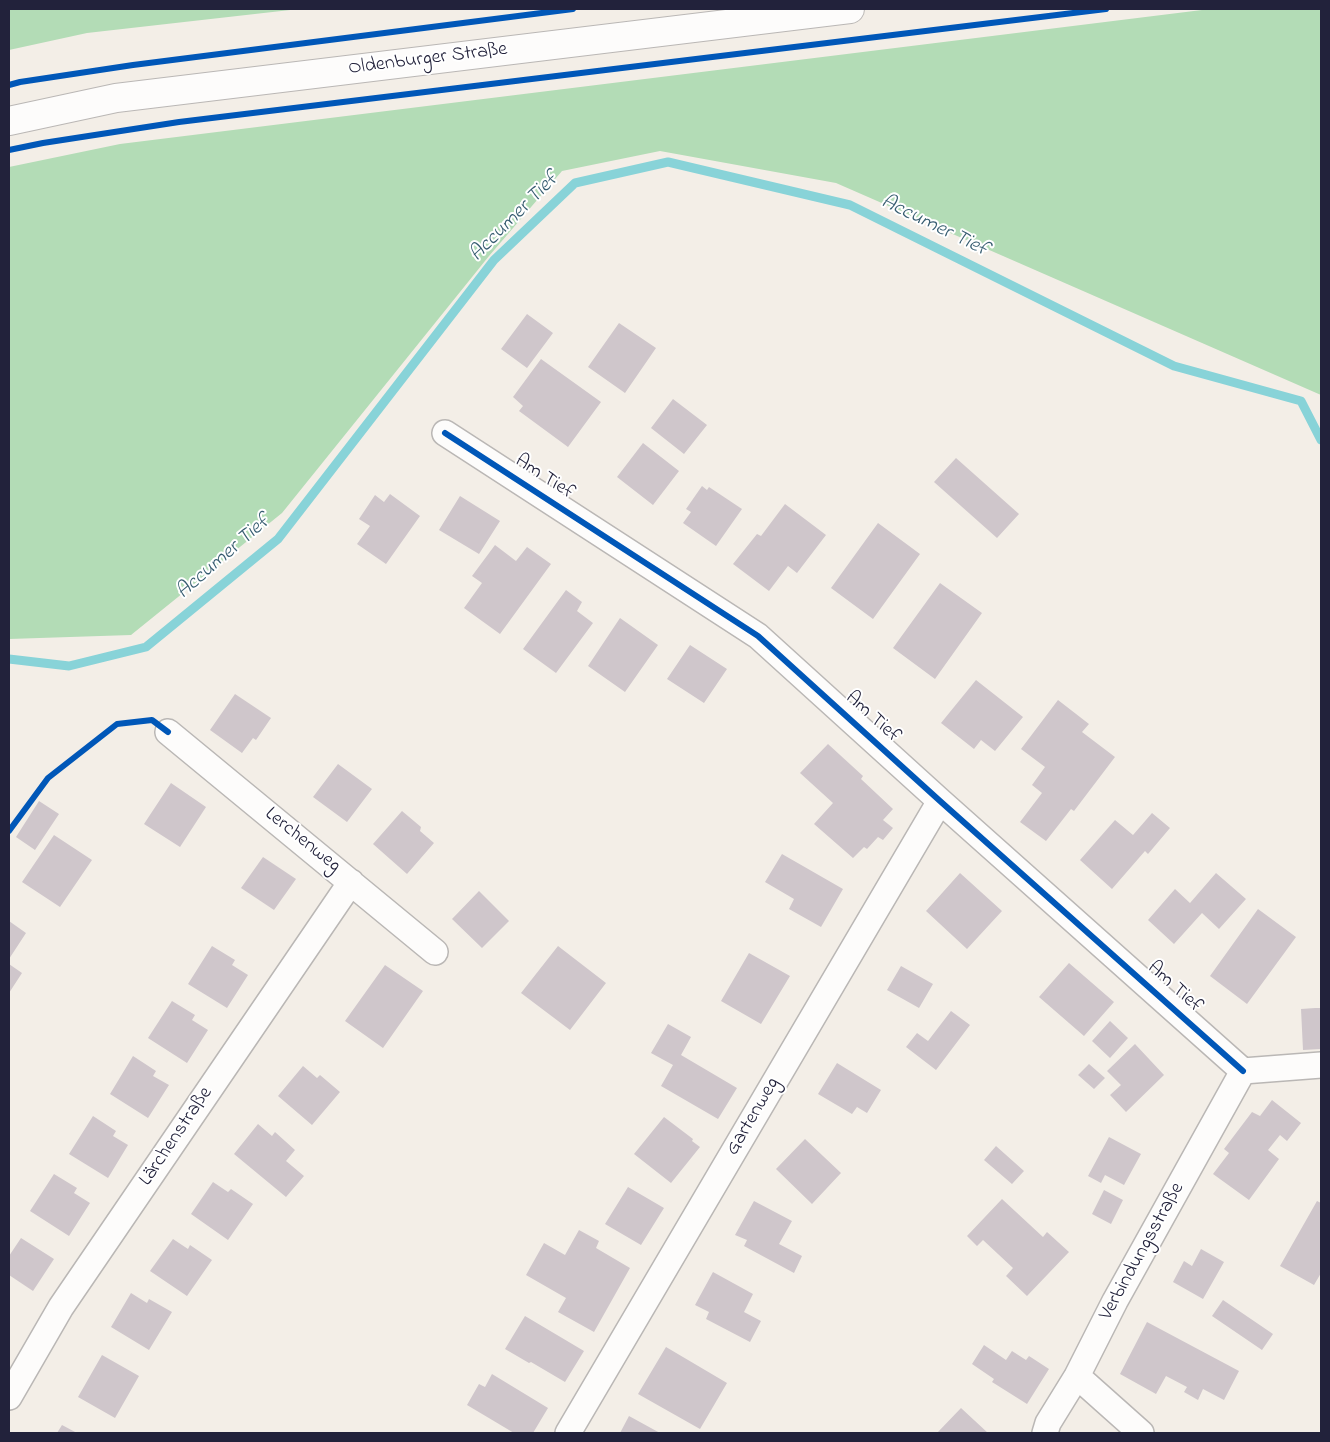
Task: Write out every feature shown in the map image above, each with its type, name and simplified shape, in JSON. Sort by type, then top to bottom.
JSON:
[{"type":"main road","name":"Oldenburger Straße","points":[[9,121],[116,98],[850,9]]},
{"type":"street","name":"Am Tief","points":[[445,433],[758,636],[1243,1071]]},
{"type":"street","name":"Lerchenweg","points":[[168,732],[435,952]]},
{"type":"street","name":"Gartenweg","points":[[568,1433],[940,801]]},
{"type":"street","name":"Lärchenstraße","points":[[9,1397],[62,1307],[351,882]]},
{"type":"street","points":[[1243,1071],[1321,1065]]},
{"type":"street","name":"Verbindungsstraße","points":[[1045,1433],[1048,1423],[1077,1376],[1115,1301],[1243,1071]]},
{"type":"street","points":[[1077,1376],[1141,1433]]},
{"type":"green space","points":[[9,9],[299,9],[87,33],[9,50]]},
{"type":"green space","points":[[1210,9],[1321,9],[1321,395],[836,183],[660,151],[562,171],[489,256],[282,513],[131,635],[9,639],[9,167],[120,144]]},
{"type":"building","points":[[527,314],[553,333],[527,368],[501,349]]},
{"type":"building","points":[[619,323],[656,348],[625,393],[588,367]]},
{"type":"building","points":[[541,359],[601,402],[568,447],[519,411],[523,406],[513,397]]},
{"type":"building","points":[[673,399],[707,425],[684,454],[651,428]]},
{"type":"building","points":[[643,443],[679,471],[653,505],[617,477]]},
{"type":"building","points":[[956,458],[1019,514],[997,538],[934,482]]},
{"type":"building","points":[[702,486],[707,490],[709,487],[742,509],[716,546],[683,523],[691,512],[686,509]]},
{"type":"building","points":[[390,494],[420,516],[386,564],[357,544],[370,526],[359,519],[375,495],[384,502]]},
{"type":"building","points":[[460,496],[500,521],[479,554],[439,530]]},
{"type":"building","points":[[785,504],[826,535],[797,573],[788,566],[769,591],[733,564],[757,534],[761,536]]},
{"type":"building","points":[[878,523],[920,554],[873,619],[831,588]]},
{"type":"building","points":[[495,545],[516,561],[527,547],[551,564],[500,634],[464,608],[482,583],[472,576]]},
{"type":"building","points":[[940,583],[982,613],[935,679],[893,648]]},
{"type":"building","points":[[566,590],[582,602],[577,611],[593,623],[556,673],[523,649]]},
{"type":"building","points":[[620,618],[658,645],[625,692],[588,666]]},
{"type":"building","points":[[690,645],[727,669],[704,703],[667,679]]},
{"type":"building","points":[[976,680],[1023,717],[995,751],[981,740],[974,749],[941,723]]},
{"type":"building","points":[[235,694],[271,718],[256,740],[253,738],[242,753],[210,730]]},
{"type":"building","points":[[1058,700],[1089,724],[1082,732],[1115,757],[1074,811],[1071,809],[1046,841],[1020,822],[1042,793],[1032,785],[1045,767],[1021,749]]},
{"type":"building","points":[[828,744],[863,776],[861,779],[893,809],[883,820],[893,828],[883,840],[878,837],[867,849],[864,847],[853,858],[814,824],[833,803],[800,773]]},
{"type":"building","points":[[338,764],[372,789],[347,822],[313,797]]},
{"type":"building","points":[[171,783],[206,807],[180,847],[144,824]]},
{"type":"building","points":[[39,801],[59,814],[35,850],[16,837]]},
{"type":"building","points":[[402,811],[421,827],[420,831],[434,843],[407,874],[373,844]]},
{"type":"building","points":[[1152,813],[1170,828],[1148,854],[1145,851],[1112,889],[1080,860],[1115,820],[1133,835]]},
{"type":"building","points":[[54,835],[92,860],[60,907],[22,882]]},
{"type":"building","points":[[782,854],[843,889],[821,927],[789,909],[794,899],[765,882]]},
{"type":"building","points":[[263,857],[296,879],[274,910],[241,888]]},
{"type":"building","points":[[960,873],[1002,911],[967,949],[926,911]]},
{"type":"building","points":[[1216,873],[1246,899],[1219,929],[1202,913],[1174,944],[1148,920],[1175,889],[1190,903]]},
{"type":"building","points":[[479,891],[509,921],[482,948],[452,919]]},
{"type":"building","points":[[1258,909],[1296,937],[1247,1004],[1210,976]]},
{"type":"building","points":[[9,921],[26,933],[9,959]]},
{"type":"building","points":[[212,946],[235,960],[232,965],[248,975],[227,1008],[188,984]]},
{"type":"building","points":[[558,946],[606,983],[570,1030],[521,993]]},
{"type":"building","points":[[749,953],[790,976],[761,1024],[721,1001]]},
{"type":"building","points":[[1069,963],[1114,1002],[1084,1036],[1039,997]]},
{"type":"building","points":[[9,964],[22,973],[9,993]]},
{"type":"building","points":[[385,965],[423,991],[383,1048],[345,1021]]},
{"type":"building","points":[[901,966],[933,984],[919,1008],[887,990]]},
{"type":"building","points":[[172,1001],[195,1015],[192,1020],[208,1030],[187,1063],[148,1038]]},
{"type":"building","points":[[1321,1008],[1321,1049],[1303,1050],[1301,1009]]},
{"type":"building","points":[[951,1011],[970,1025],[936,1070],[906,1047],[917,1033],[928,1041]]},
{"type":"building","points":[[1110,1021],[1128,1038],[1110,1058],[1092,1041]]},
{"type":"building","points":[[668,1024],[691,1037],[681,1055],[737,1088],[718,1119],[661,1086],[673,1065],[651,1053]]},
{"type":"building","points":[[1135,1044],[1164,1075],[1126,1112],[1110,1095],[1121,1085],[1107,1071]]},
{"type":"building","points":[[133,1056],[156,1071],[153,1076],[169,1085],[148,1118],[110,1094]]},
{"type":"building","points":[[837,1063],[881,1090],[867,1113],[857,1107],[852,1114],[818,1094]]},
{"type":"building","points":[[1089,1064],[1105,1078],[1094,1089],[1078,1075]]},
{"type":"building","points":[[303,1066],[317,1078],[320,1075],[340,1092],[312,1125],[278,1096]]},
{"type":"building","points":[[1272,1100],[1301,1123],[1287,1141],[1280,1135],[1268,1150],[1279,1159],[1249,1200],[1213,1174],[1229,1153],[1224,1149],[1252,1112],[1260,1116]]},
{"type":"building","points":[[93,1116],[116,1131],[113,1136],[128,1145],[108,1178],[69,1154]]},
{"type":"building","points":[[664,1117],[693,1139],[692,1141],[700,1147],[671,1183],[634,1154]]},
{"type":"building","points":[[258,1124],[272,1136],[275,1132],[295,1150],[286,1161],[304,1176],[286,1197],[234,1154]]},
{"type":"building","points":[[1109,1137],[1141,1154],[1124,1185],[1105,1175],[1101,1183],[1088,1176]]},
{"type":"building","points":[[805,1139],[841,1173],[812,1204],[776,1169]]},
{"type":"building","points":[[996,1146],[1024,1171],[1012,1184],[984,1160]]},
{"type":"building","points":[[54,1174],[77,1188],[74,1193],[90,1203],[69,1236],[30,1211]]},
{"type":"building","points":[[213,1182],[228,1192],[231,1189],[253,1204],[228,1240],[191,1214]]},
{"type":"building","points":[[628,1187],[664,1208],[641,1245],[605,1224]]},
{"type":"building","points":[[1104,1190],[1123,1200],[1111,1224],[1092,1214]]},
{"type":"building","points":[[1002,1199],[1043,1237],[1047,1232],[1069,1252],[1027,1296],[1006,1276],[1013,1268],[983,1240],[977,1246],[967,1236]]},
{"type":"building","points":[[754,1201],[792,1221],[779,1244],[802,1256],[794,1273],[744,1246],[747,1240],[735,1235]]},
{"type":"building","points":[[1317,1201],[1321,1203],[1321,1273],[1314,1285],[1280,1266]]},
{"type":"building","points":[[579,1230],[599,1241],[596,1248],[630,1268],[594,1332],[558,1312],[566,1298],[526,1275],[544,1243],[565,1255]]},
{"type":"building","points":[[21,1238],[54,1259],[33,1291],[9,1275],[9,1256]]},
{"type":"building","points":[[173,1239],[188,1249],[190,1245],[212,1260],[187,1296],[150,1271]]},
{"type":"building","points":[[1201,1249],[1224,1262],[1203,1299],[1173,1282],[1184,1261],[1192,1266]]},
{"type":"building","points":[[713,1272],[753,1294],[744,1312],[761,1321],[750,1342],[706,1319],[709,1312],[695,1305]]},
{"type":"building","points":[[131,1293],[147,1303],[149,1299],[172,1312],[149,1350],[111,1327]]},
{"type":"building","points":[[1223,1300],[1273,1334],[1262,1350],[1212,1316]]},
{"type":"building","points":[[525,1316],[584,1351],[565,1382],[505,1349]]},
{"type":"building","points":[[1147,1322],[1239,1371],[1224,1400],[1203,1389],[1198,1400],[1184,1392],[1187,1387],[1166,1376],[1156,1394],[1120,1374]]},
{"type":"building","points":[[984,1345],[1006,1360],[1012,1351],[1026,1360],[1029,1356],[1049,1369],[1027,1404],[992,1382],[994,1379],[972,1364]]},
{"type":"building","points":[[666,1347],[727,1383],[700,1429],[638,1394]]},
{"type":"building","points":[[102,1355],[139,1376],[115,1418],[78,1397]]},
{"type":"building","points":[[492,1374],[548,1408],[533,1433],[514,1433],[467,1405],[479,1384],[485,1387]]},
{"type":"building","points":[[961,1408],[988,1433],[937,1433]]},
{"type":"building","points":[[629,1416],[660,1433],[620,1433]]},
{"type":"building","points":[[62,1425],[77,1433],[57,1433]]},
{"type":"waterway","name":"Accumer Tief","points":[[9,659],[69,666],[146,647],[278,539],[494,260],[575,183],[668,162],[850,205],[1174,366],[1301,401],[1321,440]]},
{"type":"cycle path","points":[[9,85],[133,65],[573,9]]},
{"type":"cycle path","points":[[9,150],[179,122],[1106,9]]},
{"type":"cycle path","points":[[445,433],[758,636],[1243,1071]]},
{"type":"cycle path","points":[[9,831],[48,778],[117,724],[152,720],[168,732]]}]
